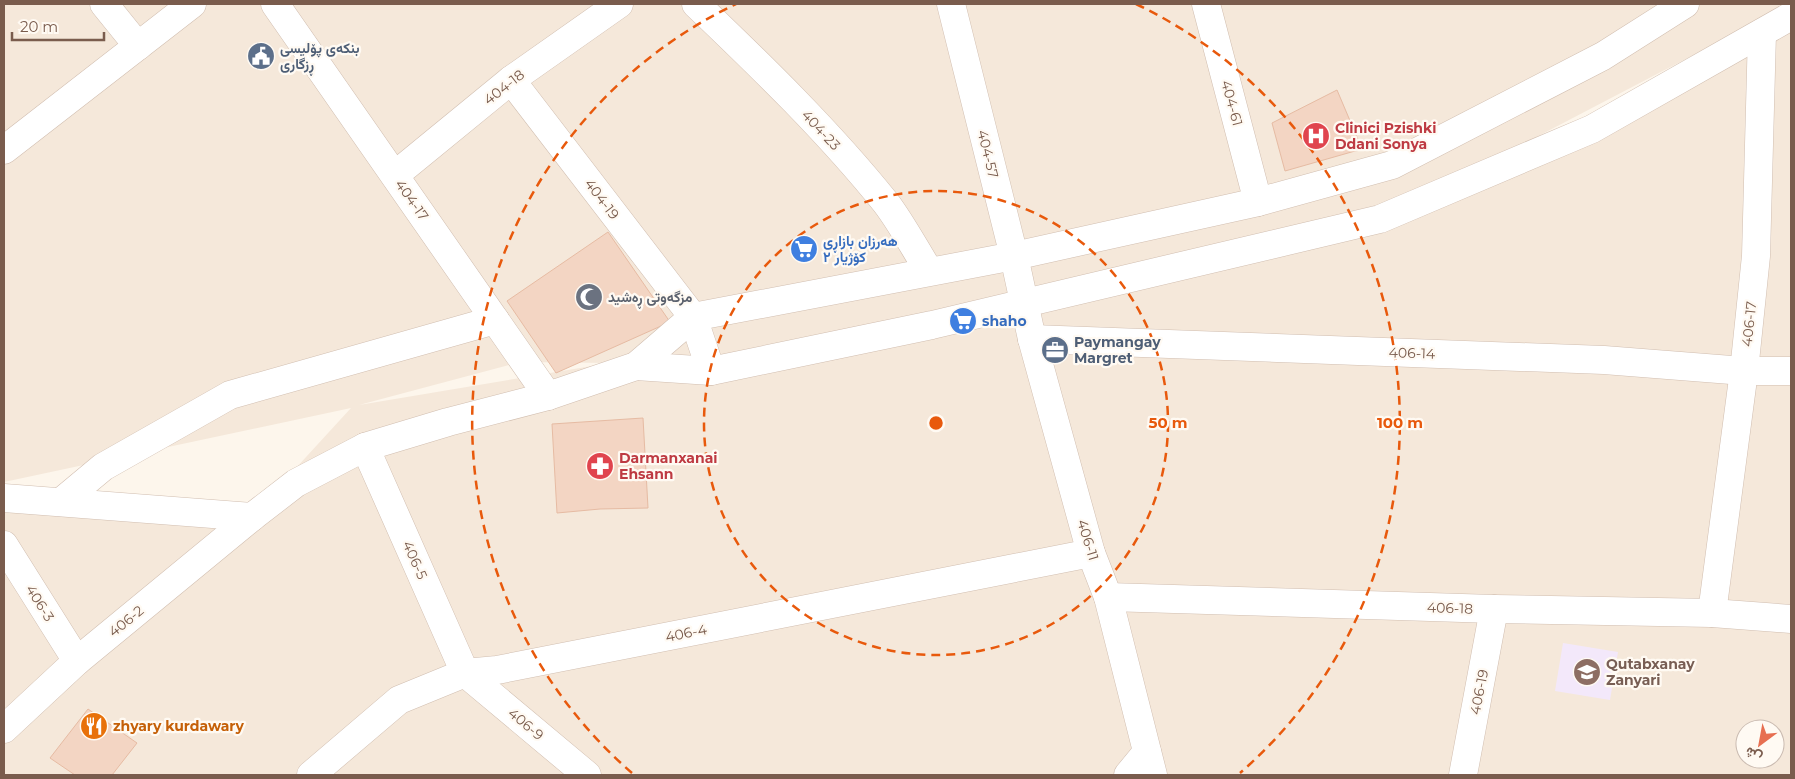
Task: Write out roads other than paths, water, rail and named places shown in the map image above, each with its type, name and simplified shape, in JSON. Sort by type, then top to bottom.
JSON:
[{"type":"street","points":[[104,4],[138,46]]},
{"type":"street","points":[[5,148],[192,4]]},
{"type":"street","name":"404-17","points":[[275,4],[548,396]]},
{"type":"street","name":"404-18","points":[[395,176],[511,80],[619,4]]},
{"type":"street","name":"404-23","points":[[696,4],[762,67],[838,148],[887,204],[929,271]]},
{"type":"street","name":"404-57","points":[[951,4],[1014,256],[1024,304]]},
{"type":"street","name":"404-61","points":[[1206,4],[1258,202]]},
{"type":"street","points":[[636,366],[693,317],[1014,256],[1258,202],[1392,165],[1603,56],[1685,4]]},
{"type":"street","points":[[636,366],[711,371],[932,325],[1380,219],[1592,129],[1791,16]]},
{"type":"street","name":"406-17","points":[[1712,613],[1744,371],[1756,256],[1762,33]]},
{"type":"street","name":"404-19","points":[[511,80],[693,317],[711,371]]},
{"type":"street","name":"406-11","points":[[1024,304],[1091,553],[1108,597],[1150,764]]},
{"type":"street","points":[[61,502],[103,467],[230,395],[495,320]]},
{"type":"street","name":"406-14","points":[[1032,339],[1604,360],[1744,371],[1791,371]]},
{"type":"street","name":"406-2","points":[[4,729],[77,661],[296,483],[366,447],[448,422],[548,396],[636,366]]},
{"type":"street","name":"406-5","points":[[366,447],[465,673]]},
{"type":"street","points":[[4,498],[252,517]]},
{"type":"street","name":"406-3","points":[[4,545],[77,661]]},
{"type":"street","name":"406-4","points":[[311,775],[399,700],[465,673],[497,670],[1091,553]]},
{"type":"street","name":"406-18","points":[[1108,597],[1494,609],[1712,613],[1791,619]]},
{"type":"street","name":"406-19","points":[[1463,775],[1494,609]]},
{"type":"street","name":"406-9","points":[[465,673],[587,775]]},
{"type":"street","points":[[1128,775],[1150,764]]},
{"type":"place","name":"بنکەی پۆلیسی ڕزگاری","points":[[261,56]]},
{"type":"place","name":"Clinici Pzishki Ddani Sonya","points":[[1316,136]]},
{"type":"place","name":"هەرزان بازاڕی کۆژیار ٢","points":[[804,249]]},
{"type":"place","name":"مزگەوتی ڕەشید","points":[[589,297]]},
{"type":"place","name":"shaho","points":[[963,321]]},
{"type":"place","name":"Paymangay Margret","points":[[1055,350]]},
{"type":"place","name":"Darmanxanai Ehsann","points":[[600,466]]},
{"type":"place","name":"Qutabxanay Zanyari","points":[[1587,672]]},
{"type":"place","name":"zhyary kurdawary","points":[[94,726]]}]
